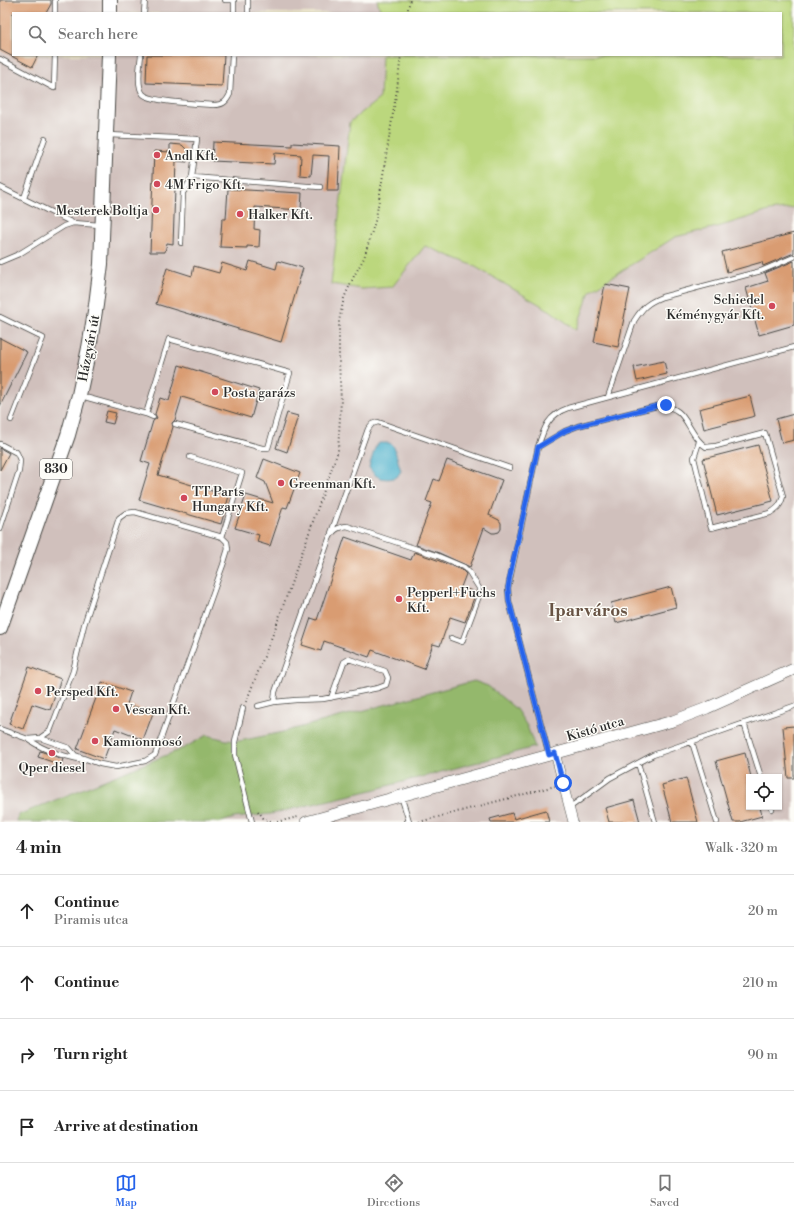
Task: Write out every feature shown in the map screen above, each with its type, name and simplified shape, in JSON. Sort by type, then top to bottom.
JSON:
[{"type":"main road","points":[[110,0],[110,12]]},
{"type":"main road","name":"Házgyári út","points":[[0,628],[68,435],[79,395],[96,305],[101,264],[109,56]]},
{"type":"street","name":"Kistó utca","points":[[306,822],[673,720],[708,708],[794,669]]},
{"type":"street","points":[[552,754],[563,783],[573,822]]},
{"type":"lane","points":[[55,0],[55,12]]},
{"type":"lane","points":[[144,12],[145,0]]},
{"type":"lane","points":[[225,0],[234,0],[234,12]]},
{"type":"lane","points":[[248,0],[248,12]]},
{"type":"lane","points":[[0,59],[54,88],[55,56]]},
{"type":"lane","points":[[141,56],[139,78],[140,88],[143,95],[153,100],[221,105],[228,101],[230,94],[232,56]]},
{"type":"lane","points":[[106,134],[197,139],[192,177],[183,193],[181,243]]},
{"type":"lane","points":[[24,198],[45,138]]},
{"type":"lane","points":[[192,177],[320,187]]},
{"type":"lane","points":[[0,187],[73,223]]},
{"type":"lane","points":[[0,262],[19,254],[64,226],[73,223],[102,225]]},
{"type":"lane","points":[[608,397],[634,321],[641,310],[650,302],[662,297],[761,271],[794,257]]},
{"type":"lane","points":[[0,317],[43,338],[11,420]]},
{"type":"lane","points":[[146,414],[169,339],[290,374],[268,448],[262,448],[176,424]]},
{"type":"lane","points":[[552,754],[509,601],[508,588],[538,447],[550,419],[559,411],[794,347]]},
{"type":"lane","points":[[79,395],[153,417]]},
{"type":"lane","points":[[538,447],[565,431],[578,426],[666,405],[685,417],[699,442],[706,447],[716,446],[765,433],[783,496],[782,503],[778,508],[770,513],[711,528],[694,458],[699,442]]},
{"type":"lane","points":[[274,702],[275,692],[368,429],[372,424],[378,422],[510,468]]},
{"type":"lane","points":[[0,444],[17,453],[20,460],[19,471],[0,529]]},
{"type":"lane","points":[[190,457],[242,473],[222,537]]},
{"type":"lane","points":[[0,729],[28,739],[40,748],[65,756],[116,767],[145,761],[155,755],[223,565],[228,549],[228,542],[222,537],[135,512],[126,513],[119,518],[84,624],[73,671],[50,730],[40,738]]},
{"type":"lane","points":[[329,539],[333,532],[340,527],[347,526],[464,566],[479,588],[479,596],[462,642],[451,638]]},
{"type":"lane","points":[[258,706],[274,702],[331,698],[378,688],[386,685],[388,678],[385,671],[349,659],[344,662],[331,698]]},
{"type":"lane","points":[[570,808],[610,778],[653,755],[794,706]]},
{"type":"lane","points":[[243,708],[235,742],[235,755],[252,822]]},
{"type":"lane","points":[[744,723],[760,774]]},
{"type":"lane","points":[[28,739],[40,738],[69,748],[75,754],[100,764]]},
{"type":"lane","points":[[692,742],[717,822]]},
{"type":"lane","points":[[638,763],[655,822]]},
{"type":"lane","points":[[401,796],[409,821],[407,822]]},
{"type":"path","points":[[407,12],[410,0]]},
{"type":"path","points":[[243,708],[275,629],[338,451],[341,400],[339,321],[344,298],[364,258],[376,218],[401,56]]},
{"type":"path","points":[[418,822],[563,783]]},
{"type":"path","points":[[258,810],[258,813],[264,819],[274,822]]},
{"type":"shaded area","points":[[0,0],[377,0],[381,12],[12,12],[12,56],[382,56],[380,98],[350,122],[331,284],[392,287],[424,246],[472,265],[551,311],[576,329],[590,291],[675,237],[721,226],[769,211],[794,208],[794,822],[0,822]]},
{"type":"green space","points":[[377,0],[794,0],[794,208],[769,211],[721,226],[675,237],[590,291],[576,330],[551,311],[472,265],[425,246],[392,287],[362,289],[331,284],[350,122],[380,98],[382,56],[782,56],[782,12],[381,12]]},
{"type":"green space","points":[[474,681],[488,686],[516,709],[527,726],[535,747],[372,790],[271,814],[234,818],[221,822],[17,822],[18,815],[184,748],[207,735],[226,740],[239,741],[279,733]]},
{"type":"water","points":[[379,443],[390,443],[394,447],[401,471],[397,477],[385,479],[371,471],[369,467],[375,448]]},
{"type":"building","points":[[0,0],[51,0],[51,4],[47,12],[12,12],[12,56],[38,56],[32,67],[0,50]]},
{"type":"building","points":[[147,56],[224,56],[222,86],[146,83]]},
{"type":"building","points":[[213,142],[292,146],[292,143],[340,146],[338,191],[327,191],[329,156],[313,155],[311,176],[300,175],[301,155],[275,153],[274,164],[212,161]]},
{"type":"building","points":[[170,144],[182,145],[188,151],[187,162],[176,161],[173,244],[167,243],[165,252],[150,252],[154,151],[170,152]]},
{"type":"building","name":"Halker Kft.","points":[[228,189],[302,193],[301,210],[255,207],[254,229],[260,230],[259,247],[220,247],[222,219],[226,219]]},
{"type":"building","points":[[794,233],[794,253],[763,266],[762,262],[727,272],[722,252]]},
{"type":"building","points":[[250,261],[276,269],[278,261],[303,268],[281,342],[156,304],[167,268],[192,276],[194,266],[219,273],[222,263],[247,271]]},
{"type":"building","name":"Schiedel Kéménygyár Kft.","points":[[794,261],[794,325],[759,335],[746,288],[768,281],[765,273]]},
{"type":"building","points":[[605,284],[630,289],[618,347],[594,342]]},
{"type":"building","points":[[0,338],[27,352],[0,406]]},
{"type":"building","points":[[664,361],[667,374],[637,381],[634,367]]},
{"type":"building","points":[[179,365],[259,390],[251,418],[182,397],[175,420],[172,423],[173,427],[158,475],[229,496],[221,524],[139,500],[150,464],[141,461],[153,421],[157,418],[155,414],[160,398],[169,401]]},
{"type":"building","points":[[750,396],[755,416],[704,429],[699,409]]},
{"type":"building","points":[[107,411],[116,413],[113,424],[104,422]]},
{"type":"building","points":[[287,413],[298,416],[287,452],[276,448]]},
{"type":"building","points":[[794,414],[794,440],[782,443],[776,419]]},
{"type":"building","points":[[758,445],[773,501],[717,515],[703,459]]},
{"type":"building","points":[[0,448],[9,453],[0,470]]},
{"type":"building","points":[[264,459],[300,473],[287,508],[283,507],[270,546],[257,542],[259,535],[235,528],[246,495],[273,503],[265,482],[257,478]]},
{"type":"building","points":[[447,460],[502,480],[489,515],[499,520],[501,523],[501,529],[499,532],[492,533],[484,528],[470,567],[439,553],[416,545],[432,503],[426,501],[434,479],[439,481]]},
{"type":"building","name":"Pepperl+Fuchs Kft.","points":[[345,537],[411,560],[414,552],[462,570],[466,574],[461,587],[475,592],[475,595],[465,622],[450,617],[440,646],[433,644],[424,669],[372,650],[369,657],[324,641],[321,651],[302,645],[311,618],[317,620]]},
{"type":"building","points":[[671,587],[676,607],[616,623],[611,603]]},
{"type":"building","name":"Persped Kft.","points":[[29,667],[61,679],[50,710],[32,704],[23,729],[9,724]]},
{"type":"building","name":"Vescan Kft.","points":[[102,682],[131,692],[127,704],[153,713],[143,740],[115,729],[104,759],[77,749]]},
{"type":"building","points":[[794,726],[794,778],[788,778],[783,727]]},
{"type":"building","points":[[40,751],[63,759],[61,765],[38,757]]},
{"type":"building","points":[[745,753],[750,774],[746,774],[746,810],[761,810],[762,816],[740,822],[733,822],[716,761]]},
{"type":"building","points":[[686,778],[698,822],[672,822],[662,785]]},
{"type":"building","points":[[634,800],[640,822],[609,822],[605,808]]},
{"type":"building","points":[[546,810],[549,822],[491,822],[490,819],[512,813],[514,819]]},
{"type":"place","name":"Andl Kft.","points":[[157,155]]},
{"type":"place","name":"4M Frigo Kft.","points":[[157,184]]},
{"type":"place","name":"Mesterek Boltja","points":[[156,210]]},
{"type":"place","name":"Halker Kft.","points":[[240,214]]},
{"type":"place","name":"Schiedel Kéménygyár Kft.","points":[[772,306]]},
{"type":"place","name":"Posta garázs","points":[[215,392]]},
{"type":"place","name":"Greenman Kft.","points":[[281,483]]},
{"type":"place","name":"TT Parts Hungary Kft.","points":[[184,498]]},
{"type":"place","name":"Pepperl+Fuchs Kft.","points":[[399,599]]},
{"type":"place","name":"Persped Kft.","points":[[38,691]]},
{"type":"place","name":"Vescan Kft.","points":[[116,709]]},
{"type":"place","name":"Kamionmosó","points":[[95,741]]},
{"type":"place","name":"Qper diesel","points":[[52,753]]},
{"type":"district","name":"Iparváros","points":[[588,610]]},
{"type":"route","points":[[563,783],[555,753],[549,755],[509,601],[508,588],[538,447],[565,431],[578,426],[666,405]]}]
